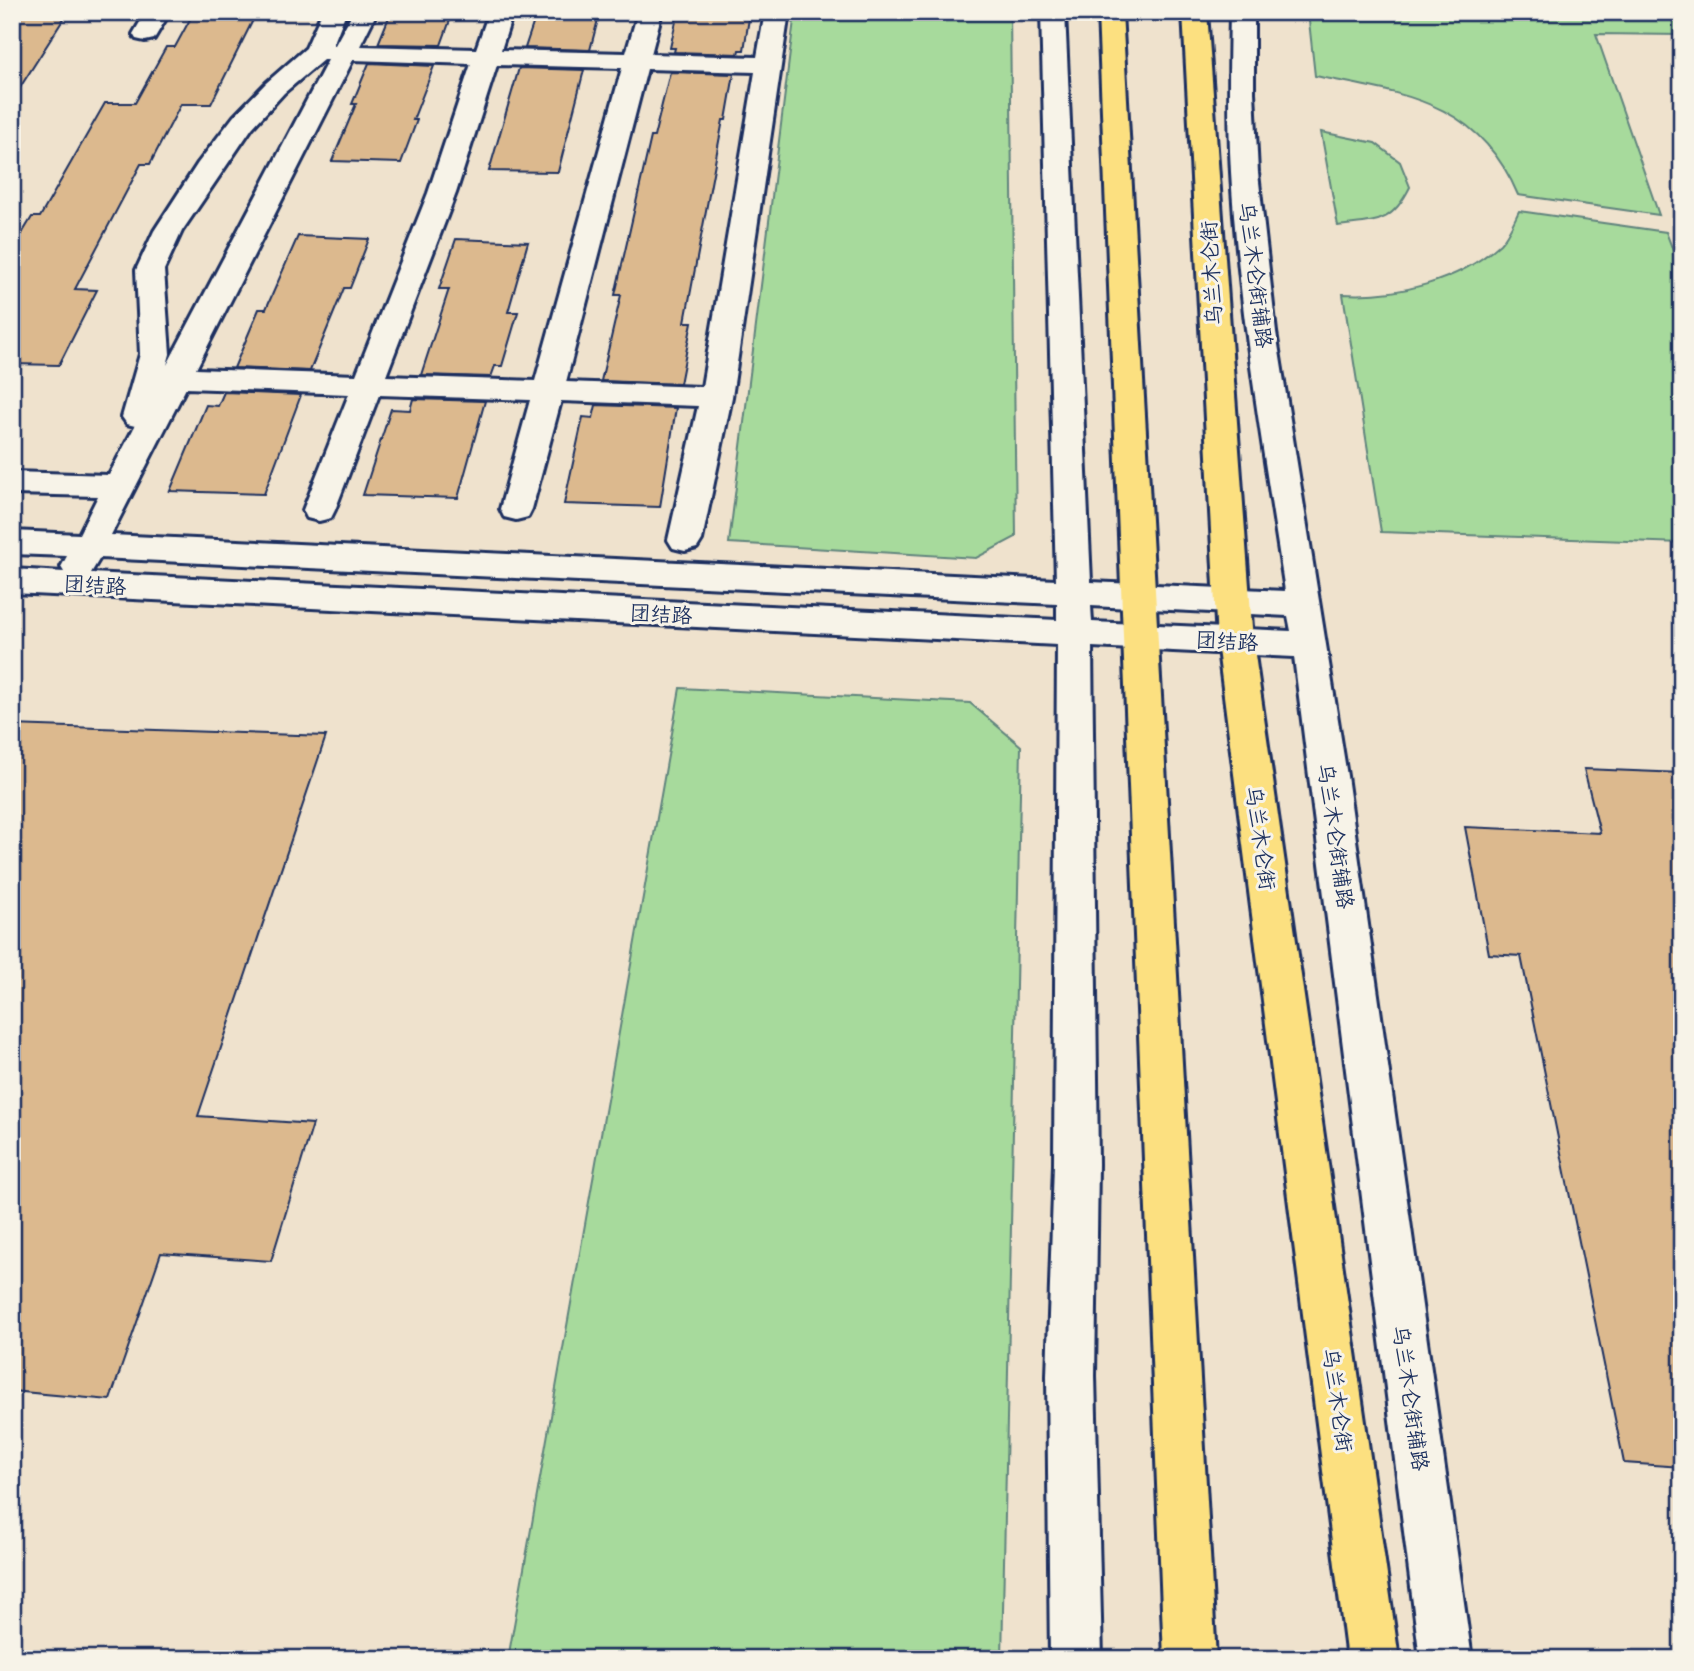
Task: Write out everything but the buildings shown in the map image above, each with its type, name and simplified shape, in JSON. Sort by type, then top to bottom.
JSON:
[{"type":"main road","points":[[1110,12],[1190,1659]]},
{"type":"main road","name":"乌兰木仑街","points":[[1195,12],[1235,641],[1374,1659]]},
{"type":"street","points":[[145,34],[158,12]]},
{"type":"street","points":[[69,583],[176,378],[330,52],[334,12]]},
{"type":"street","points":[[118,486],[155,354],[150,270],[168,231],[208,169],[243,122],[275,88],[330,52],[365,12]]},
{"type":"street","points":[[319,510],[442,193],[501,12]]},
{"type":"street","points":[[516,509],[650,12]]},
{"type":"street","points":[[685,540],[716,397],[777,12]]},
{"type":"street","points":[[1053,12],[1074,593],[1076,1164],[1072,1376],[1076,1659]]},
{"type":"street","name":"乌兰木仑街辅路","points":[[1242,12],[1240,64],[1243,178],[1280,464],[1310,645],[1446,1659]]},
{"type":"street","points":[[330,52],[769,65]]},
{"type":"street","points":[[176,378],[716,397]]},
{"type":"street","points":[[12,483],[118,486]]},
{"type":"street","points":[[12,542],[1303,604]]},
{"type":"street","name":"团结路","points":[[12,581],[1310,645]]},
{"type":"green space","points":[[795,12],[1010,12],[1016,537],[976,558],[729,543]]},
{"type":"green space","points":[[1308,12],[1682,12],[1682,35],[1596,34],[1659,215],[1518,195],[1501,163],[1482,139],[1460,120],[1408,97],[1315,76]]},
{"type":"green space","points":[[1321,132],[1375,143],[1400,162],[1410,187],[1389,215],[1363,223],[1338,226]]},
{"type":"green space","points":[[1519,211],[1666,232],[1682,274],[1682,543],[1381,532],[1343,294],[1405,290],[1466,268],[1500,244]]},
{"type":"green space","points":[[680,688],[970,703],[1021,746],[1002,1659],[508,1659]]}]
